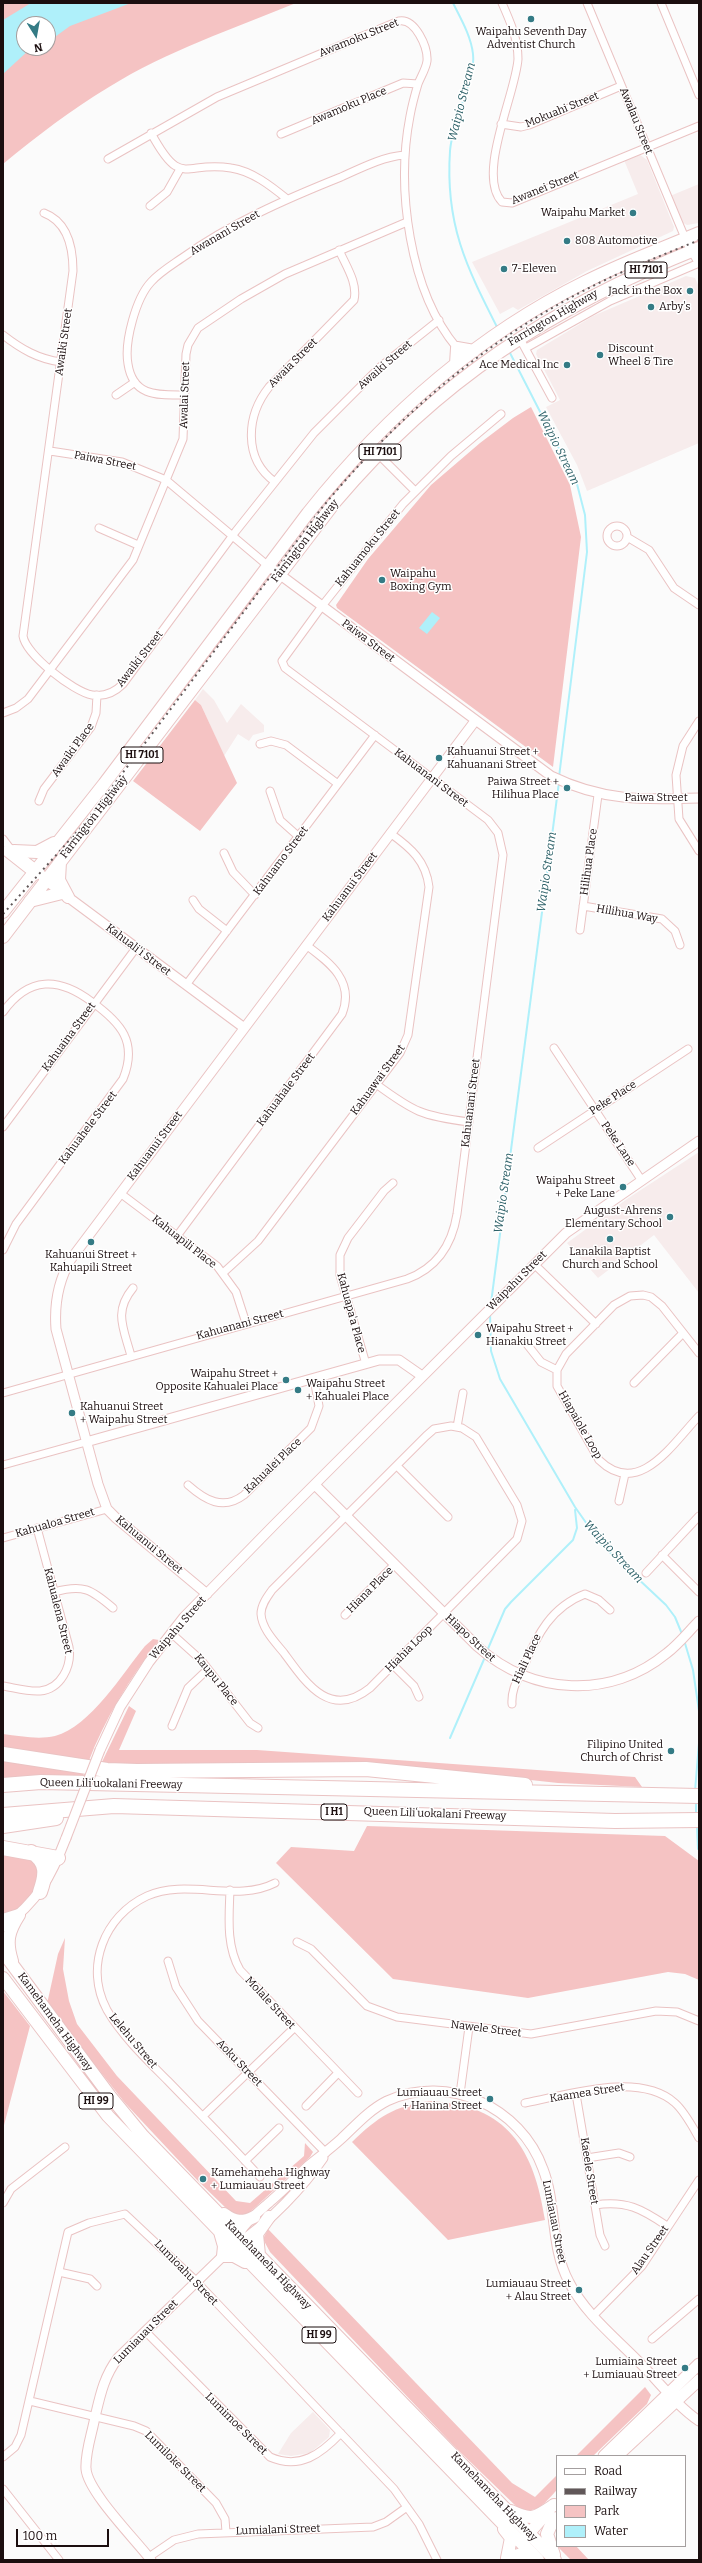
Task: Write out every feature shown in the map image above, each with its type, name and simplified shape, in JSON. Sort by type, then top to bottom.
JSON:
[{"type":"highway","points":[[3,1754],[108,1770],[137,1772],[366,1769],[629,1796]]},
{"type":"highway","name":"Queen Liliʻuokalani Freeway","points":[[3,1785],[41,1782],[665,1797],[699,1796]]},
{"type":"highway","points":[[3,1791],[97,1784]]},
{"type":"highway","name":"Queen Liliʻuokalani Freeway","points":[[3,1815],[114,1806],[615,1820],[699,1820]]},
{"type":"highway","points":[[3,1826],[95,1814],[445,1822],[615,1820]]},
{"type":"highway","points":[[3,1848],[58,1858]]},
{"type":"highway","points":[[30,1852],[40,1859],[45,1870],[40,1892]]},
{"type":"main road","name":"Farrington Highway","points":[[3,912],[65,836],[267,565],[346,467],[404,408],[456,364],[474,351],[497,342],[584,282],[699,233]]},
{"type":"main road","name":"Farrington Highway","points":[[511,333],[599,291],[696,249]]},
{"type":"main road","name":"Farrington Highway","points":[[3,937],[335,502],[378,454],[445,391],[488,358],[497,342]]},
{"type":"main road","points":[[456,364],[457,348],[474,351]]},
{"type":"main road","points":[[8,851],[39,852],[65,836]]},
{"type":"main road","points":[[30,900],[65,895],[59,880],[59,865],[62,859]]},
{"type":"main road","points":[[3,1920],[19,1915]]},
{"type":"main road","points":[[14,1966],[8,1949],[8,1937],[19,1915]]},
{"type":"main road","name":"Kamehameha Highway","points":[[3,1952],[34,1996],[124,2115],[211,2206],[238,2240],[254,2267],[498,2518],[527,2537],[555,2560]]},
{"type":"main road","name":"Kamehameha Highway","points":[[3,1978],[108,2116],[219,2231],[238,2240],[259,2255],[503,2507],[527,2537],[538,2560]]},
{"type":"main road","points":[[211,2206],[234,2221],[244,2221],[254,2217]]},
{"type":"main road","points":[[259,2255],[257,2234],[269,2217]]},
{"type":"main road","points":[[219,2231],[224,2246],[223,2256],[234,2256],[254,2267]]},
{"type":"main road","points":[[605,2455],[668,2392],[699,2364]]},
{"type":"main road","points":[[618,2455],[699,2380]]},
{"type":"main road","points":[[503,2507],[528,2518],[556,2510]]},
{"type":"main road","points":[[527,2537],[556,2510]]},
{"type":"main road","points":[[555,2560],[547,2540],[548,2531],[556,2510]]},
{"type":"main road","points":[[498,2518],[510,2538],[505,2559],[522,2554],[538,2560]]},
{"type":"street","name":"Awanei Street","points":[[502,3],[516,38],[518,57],[516,76],[501,124],[496,154],[495,181],[497,196],[507,203],[646,148]]},
{"type":"street","name":"Awalau Street","points":[[587,3],[646,148],[685,238]]},
{"type":"street","points":[[661,3],[699,95]]},
{"type":"street","name":"Awamoku Street","points":[[108,159],[150,133],[242,86],[399,21],[408,21],[415,28],[426,55],[426,66],[418,84],[404,155],[407,222],[422,279],[439,320],[457,348]]},
{"type":"street","name":"Awamoku Place","points":[[281,134],[404,84],[418,84]]},
{"type":"street","name":"Mokuahi Street","points":[[501,124],[521,127],[621,86]]},
{"type":"street","points":[[646,148],[699,126]]},
{"type":"street","points":[[150,133],[164,156],[180,168],[193,170],[221,166],[244,171],[287,199]]},
{"type":"street","name":"Awanani Street","points":[[135,382],[129,369],[128,357],[134,314],[142,294],[151,282],[192,251],[224,231],[287,199],[385,159],[404,155]]},
{"type":"street","points":[[150,206],[167,192],[180,168]]},
{"type":"street","name":"Awaiki Street","points":[[44,213],[54,217],[63,227],[73,257],[50,451],[23,628],[24,641],[29,651],[78,690],[97,695],[112,692],[123,684],[274,482],[334,411],[380,367],[439,320]]},
{"type":"street","name":"Awalai Street","points":[[3,713],[22,704],[129,566],[166,480],[184,433],[184,395],[188,345],[198,328],[241,299],[285,274],[407,222]]},
{"type":"street","points":[[526,348],[610,301],[699,263],[696,249],[685,238]]},
{"type":"street","name":"Awaia Street","points":[[274,482],[258,466],[252,449],[254,421],[259,402],[269,387],[354,300],[356,292],[354,283],[339,250]]},
{"type":"street","points":[[511,333],[526,348],[552,398]]},
{"type":"street","points":[[3,335],[26,352],[44,359],[61,362]]},
{"type":"street","points":[[116,395],[135,382],[143,390],[154,395],[184,395]]},
{"type":"street","name":"Kahuamoku Street","points":[[322,606],[416,491],[451,456],[501,414]]},
{"type":"street","name":"Paiwa Street","points":[[50,451],[122,462],[166,480],[279,575],[551,776],[565,783],[598,795],[624,799],[699,798]]},
{"type":"street","points":[[378,454],[416,491]]},
{"type":"street","points":[[100,528],[138,545]]},
{"type":"street","points":[[627,537],[649,550],[674,588],[699,605]]},
{"type":"street","name":"Kahuanani Street","points":[[3,1393],[415,1276],[432,1266],[445,1249],[455,1227],[502,847],[498,834],[488,820],[283,665],[284,658],[322,606]]},
{"type":"street","name":"Awaiki Place","points":[[39,801],[44,789],[91,727],[96,713],[97,695]]},
{"type":"street","name":"Kahuanui Street","points":[[207,1594],[107,1508],[86,1442],[56,1329],[55,1314],[58,1286],[71,1259],[243,1027],[475,720]]},
{"type":"street","points":[[699,721],[687,739],[679,758],[676,775],[677,799],[681,824],[699,852]]},
{"type":"street","name":"Kahuamo Street","points":[[186,985],[375,736]]},
{"type":"street","points":[[260,744],[271,741],[286,745],[338,784]]},
{"type":"street","points":[[270,791],[280,820],[299,837]]},
{"type":"street","name":"Hilihua Place","points":[[580,930],[598,795]]},
{"type":"street","name":"Kahuawai Street","points":[[223,1274],[258,1241],[400,1053],[408,1035],[429,887],[425,869],[420,859],[409,847],[390,834]]},
{"type":"street","points":[[3,839],[8,851],[35,871]]},
{"type":"street","points":[[8,851],[35,871]]},
{"type":"street","points":[[224,853],[233,872],[255,895]]},
{"type":"street","name":"Kahuali'i Street","points":[[35,871],[45,880],[243,1027]]},
{"type":"street","points":[[193,900],[199,909],[227,931]]},
{"type":"street","name":"Hilihua Way","points":[[583,906],[662,919],[675,931],[680,945]]},
{"type":"street","name":"Kahuahale Street","points":[[177,1236],[342,1014],[346,994],[342,978],[332,965],[306,945]]},
{"type":"street","name":"Kahuaina Street","points":[[3,1127],[136,948]]},
{"type":"street","points":[[3,1012],[20,993],[42,984],[68,986],[94,1003]]},
{"type":"street","name":"Kahuahele Street","points":[[3,1250],[16,1224],[119,1086],[126,1072],[129,1056],[126,1039],[116,1022],[94,1003]]},
{"type":"street","name":"Peke Lane","points":[[554,1048],[642,1181]]},
{"type":"street","name":"Peke Place","points":[[538,1148],[688,1049]]},
{"type":"street","points":[[376,1084],[414,1111],[437,1118],[469,1122]]},
{"type":"street","name":"Waipahu Street","points":[[3,1927],[19,1915],[40,1892],[50,1877],[100,1750],[134,1685],[171,1633],[207,1594],[534,1264],[582,1221],[699,1141]]},
{"type":"street","name":"Kahuapa'a Place","points":[[366,1364],[346,1296],[339,1266],[343,1246],[384,1191],[393,1183]]},
{"type":"street","name":"Kahuapili Place","points":[[120,1193],[210,1260],[223,1274],[237,1296],[246,1324]]},
{"type":"street","points":[[534,1264],[596,1324]]},
{"type":"street","points":[[131,1356],[120,1313],[124,1298],[133,1288]]},
{"type":"street","points":[[526,1343],[541,1362],[557,1370],[566,1354],[622,1299],[643,1295],[657,1300],[699,1353]]},
{"type":"street","points":[[634,1383],[683,1333]]},
{"type":"street","points":[[3,1465],[388,1359],[399,1360],[422,1376]]},
{"type":"street","name":"Hiapaiole Loop","points":[[557,1370],[558,1386],[561,1395],[599,1460],[613,1470],[625,1474]]},
{"type":"street","name":"Kahualei Place","points":[[188,1485],[206,1500],[219,1504],[232,1502],[244,1495],[311,1428],[319,1406],[314,1379]]},
{"type":"street","points":[[457,1427],[463,1393]]},
{"type":"street","points":[[619,1501],[625,1474],[634,1474],[649,1467],[699,1416]]},
{"type":"street","name":"Hiahia Loop","points":[[457,1427],[471,1433],[480,1442],[517,1505],[522,1527],[511,1547],[360,1696],[337,1700],[322,1696],[309,1687],[268,1632],[262,1618],[263,1604],[272,1590],[397,1466],[434,1430],[457,1427]]},
{"type":"street","points":[[397,1466],[448,1517]]},
{"type":"street","name":"Hiapo Street","points":[[315,1485],[478,1647],[489,1657],[520,1675],[554,1685],[583,1687],[606,1683],[633,1674],[648,1666],[677,1643],[699,1620]]},
{"type":"street","name":"Kahualoa Street","points":[[3,1538],[107,1508]]},
{"type":"street","points":[[646,1573],[699,1516]]},
{"type":"street","name":"Kahualena Street","points":[[3,1686],[41,1691],[54,1686],[63,1676],[69,1664],[70,1653],[37,1528]]},
{"type":"street","points":[[662,1555],[699,1592]]},
{"type":"street","name":"Hiana Place","points":[[345,1615],[395,1564]]},
{"type":"street","points":[[54,1592],[71,1588],[83,1588],[95,1593],[112,1608]]},
{"type":"street","name":"Hiali Place","points":[[512,1704],[511,1694],[537,1635],[552,1615],[567,1602],[585,1594],[599,1600],[610,1610]]},
{"type":"street","name":"Kaupu Place","points":[[171,1633],[195,1654],[250,1723],[258,1728]]},
{"type":"street","points":[[393,1665],[414,1686],[419,1697]]},
{"type":"street","points":[[172,1726],[188,1688],[208,1669]]},
{"type":"street","name":"Lelehu Street","points":[[260,2177],[149,2061],[114,2020],[102,1998],[98,1964],[101,1946],[108,1931],[122,1912],[139,1900],[158,1892],[176,1889],[256,1890],[275,1883]]},
{"type":"street","name":"Molale Street","points":[[230,1890],[230,1940],[235,1962],[248,1981],[358,2093]]},
{"type":"street","name":"Nawele Street","points":[[297,1942],[311,1949],[361,2002],[376,2011],[397,2017],[531,2034],[656,2011],[677,2012],[699,2021]]},
{"type":"street","name":"Aoku Street","points":[[168,1961],[176,1987],[189,2010],[326,2153]]},
{"type":"street","points":[[460,2094],[469,2027]]},
{"type":"street","points":[[203,2116],[294,2028]]},
{"type":"street","points":[[306,2106],[338,2073]]},
{"type":"street","name":"Kaamea Street","points":[[525,2103],[626,2086],[651,2089],[677,2104],[699,2138]]},
{"type":"street","name":"Lumiauau Street","points":[[150,2558],[89,2480],[86,2461],[107,2373],[118,2358],[223,2256],[238,2240],[254,2217],[309,2165],[326,2153],[367,2115],[387,2102],[424,2091],[460,2094],[481,2101],[504,2116],[518,2128],[537,2154],[547,2183],[563,2270],[578,2297],[676,2401],[699,2421]]},
{"type":"street","name":"Kaeele Street","points":[[576,2094],[600,2234],[605,2246]]},
{"type":"street","points":[[245,2161],[279,2128]]},
{"type":"street","points":[[3,2203],[11,2189],[65,2147]]},
{"type":"street","name":"Lumiauau Street","points":[[238,2240],[269,2217],[315,2170],[326,2153]]},
{"type":"street","points":[[587,2158],[619,2153],[630,2157]]},
{"type":"street","name":"Alau Street","points":[[594,2315],[642,2266],[667,2226],[699,2180]]},
{"type":"street","points":[[595,2205],[615,2203],[627,2204],[667,2226]]},
{"type":"street","name":"Lumioahu Street","points":[[3,2457],[18,2442],[30,2401],[68,2232],[102,2219],[125,2214],[196,2282],[376,2468],[419,2524],[437,2560]]},
{"type":"street","points":[[59,2272],[90,2279],[97,2286]]},
{"type":"street","points":[[652,2339],[699,2299]]},
{"type":"street","name":"Lumimoe Street","points":[[146,2332],[270,2457],[291,2462],[312,2458],[321,2453],[341,2433]]},
{"type":"street","name":"Lumiloke Street","points":[[30,2401],[96,2416],[134,2426],[146,2431],[216,2503],[225,2519],[226,2532]]},
{"type":"street","points":[[3,2489],[59,2560]]},
{"type":"street","name":"Lumialani Street","points":[[150,2558],[165,2544],[183,2536],[226,2532],[373,2527],[386,2522],[407,2507]]},
{"type":"street","points":[[505,2559],[527,2537]]},
{"type":"shaded area","points":[[639,154],[647,160],[674,227],[673,231],[587,271],[518,310],[513,307],[500,314],[472,262],[638,194],[624,160]]},
{"type":"shaded area","points":[[699,184],[699,223],[687,225],[683,223],[670,196]]},
{"type":"shaded area","points":[[686,276],[695,278],[699,287],[699,443],[587,491],[577,465],[546,407],[560,400],[536,354],[537,350],[593,316]]},
{"type":"shaded area","points":[[203,689],[214,700],[227,723],[241,704],[264,725],[264,732],[253,735],[249,741],[238,734],[224,756],[201,705],[195,700]]},
{"type":"shaded area","name":"August-Ahrens Elementary School","points":[[699,1152],[699,1293],[654,1235],[598,1278],[567,1243],[627,1199]]},
{"type":"shaded area","points":[[313,2412],[330,2430],[329,2437],[310,2453],[291,2456],[278,2454],[291,2433]]},
{"type":"green space","points":[[3,3],[296,3],[201,41],[154,62],[95,95],[42,133],[3,164]]},
{"type":"green space","points":[[531,407],[570,485],[581,537],[553,767],[337,608],[336,605],[368,559],[431,485],[480,443],[513,418]]},
{"type":"green space","points":[[195,700],[201,705],[237,783],[200,831],[133,781]]},
{"type":"green space","points":[[153,1639],[159,1640],[138,1669],[110,1714],[88,1763],[3,1748],[3,1734],[42,1738],[49,1737],[68,1730],[81,1722],[105,1698],[145,1646]]},
{"type":"green space","points":[[129,1706],[136,1711],[119,1750],[257,1750],[635,1777],[642,1787],[558,1783],[457,1772],[232,1764],[101,1764]]},
{"type":"green space","points":[[3,1758],[84,1770],[83,1775],[3,1778]]},
{"type":"green space","points":[[367,1826],[665,1836],[699,1861],[699,1980],[685,1974],[668,1972],[528,1998],[393,1979],[276,1863],[291,1847],[354,1851]]},
{"type":"green space","points":[[3,1855],[22,1857],[37,1862],[41,1884],[16,1912],[3,1918]]},
{"type":"green space","points":[[65,1938],[63,1969],[69,2001],[77,2024],[117,2076],[236,2201],[250,2203],[304,2156],[305,2143],[313,2152],[310,2157],[249,2213],[239,2216],[229,2211],[197,2180],[125,2103],[47,2004],[58,1954]]},
{"type":"green space","points":[[3,1991],[30,2026],[3,2129]]},
{"type":"green space","points":[[430,2101],[457,2104],[479,2111],[498,2122],[513,2135],[524,2152],[533,2172],[540,2195],[545,2220],[448,2240],[352,2142],[370,2126],[387,2114],[406,2106]]},
{"type":"green space","points":[[268,2229],[512,2483],[535,2497],[556,2476],[556,2491],[541,2506],[527,2511],[520,2510],[456,2448],[270,2252],[263,2239]]},
{"type":"green space","points":[[645,2387],[651,2395],[647,2404],[594,2455],[577,2455]]},
{"type":"green space","points":[[558,2547],[577,2547],[589,2560],[571,2560]]},
{"type":"water","points":[[31,3],[131,3],[70,26],[56,36],[56,16],[16,16],[16,56],[22,56],[3,74],[3,20]]},
{"type":"water","points":[[432,612],[440,618],[427,634],[419,628]]},
{"type":"waterway","name":"Waipio Stream","points":[[453,3],[472,47],[473,64],[468,87],[455,127],[450,151],[449,177],[451,201],[460,244],[467,264],[498,329]]},
{"type":"waterway","name":"Waipio Stream","points":[[509,351],[577,484],[585,515],[587,552],[559,777]]},
{"type":"waterway","name":"Waipio Stream","points":[[491,1303],[559,782]]},
{"type":"waterway","name":"Waipio Stream","points":[[490,1313],[491,1351],[500,1379],[575,1507],[601,1544],[666,1605],[675,1617],[682,1634]]},
{"type":"waterway","points":[[487,1651],[505,1609],[573,1540],[577,1528],[575,1510]]},
{"type":"waterway","name":"Waipio Stream","points":[[684,1640],[693,1670],[699,1711]]},
{"type":"waterway","points":[[450,1738],[485,1657]]},
{"type":"waterway","name":"Waipio Stream","points":[[695,1791],[699,1743]]},
{"type":"waterway","name":"Waipio Stream","points":[[696,1802],[696,1815]]},
{"type":"waterway","name":"Waipio Stream","points":[[697,1826],[698,1849]]},
{"type":"railway","points":[[3,914],[85,823],[321,509],[382,441],[415,409],[485,352],[522,326],[601,282],[637,265],[699,240]]},
{"type":"place","name":"Waipahu Seventh Day Adventist Church","points":[[531,19]]},
{"type":"place","name":"Waipahu Market","points":[[633,213]]},
{"type":"place","name":"808 Automotive","points":[[567,241]]},
{"type":"place","name":"7-Eleven","points":[[504,269]]},
{"type":"place","name":"Jack in the Box","points":[[690,291]]},
{"type":"place","name":"Arby's","points":[[651,307]]},
{"type":"place","name":"Discount Wheel & Tire","points":[[600,355]]},
{"type":"place","name":"Ace Medical Inc","points":[[567,365]]},
{"type":"place","name":"Waipahu Boxing Gym","points":[[382,580]]},
{"type":"place","name":"Kahuanui Street + Kahuanani Street","points":[[439,758]]},
{"type":"place","name":"Paiwa Street + Hilihua Place","points":[[567,788]]},
{"type":"place","name":"Waipahu Street + Peke Lane","points":[[623,1187]]},
{"type":"place","name":"August-Ahrens Elementary School","points":[[670,1217]]},
{"type":"place","name":"Lanakila Baptist Church and School","points":[[610,1239]]},
{"type":"place","name":"Kahuanui Street + Kahuapili Street","points":[[91,1242]]},
{"type":"place","name":"Waipahu Street + Hianakiu Street","points":[[478,1335]]},
{"type":"place","name":"Waipahu Street + Opposite Kahualei Place","points":[[286,1380]]},
{"type":"place","name":"Waipahu Street + Kahualei Place","points":[[298,1390]]},
{"type":"place","name":"Kahuanui Street + Waipahu Street","points":[[72,1413]]},
{"type":"place","name":"Filipino United Church of Christ","points":[[671,1751]]},
{"type":"place","name":"Lumiauau Street + Hanina Street","points":[[490,2099]]},
{"type":"place","name":"Kamehameha Highway + Lumiauau Street","points":[[203,2179]]},
{"type":"place","name":"Lumiauau Street + Alau Street","points":[[579,2290]]},
{"type":"place","name":"Lumiaina Street + Lumiauau Street","points":[[685,2368]]}]
